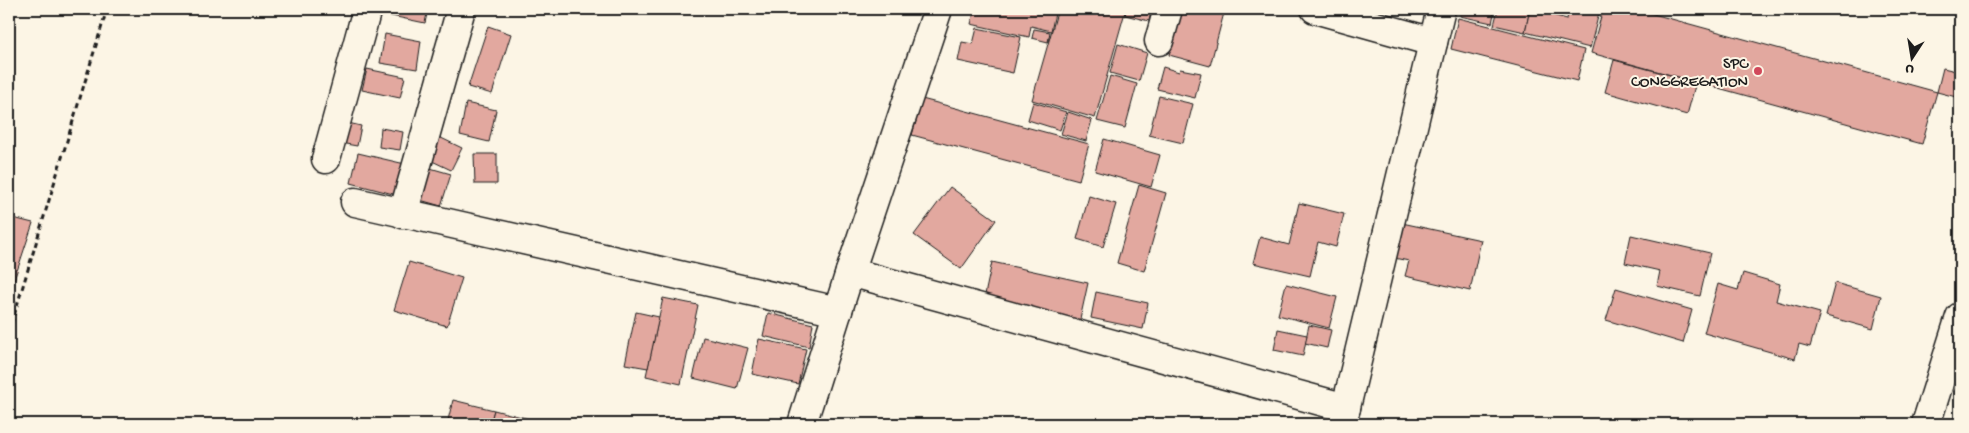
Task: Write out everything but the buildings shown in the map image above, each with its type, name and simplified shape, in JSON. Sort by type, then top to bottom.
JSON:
[{"type":"street","points":[[326,160],[367,9]]},
{"type":"street","points":[[403,214],[461,9]]},
{"type":"street","points":[[802,424],[850,272],[938,9]]},
{"type":"street","points":[[1159,41],[1168,9]]},
{"type":"street","points":[[1315,9],[1433,42]]},
{"type":"street","points":[[850,272],[1344,416],[1441,9]]},
{"type":"street","points":[[355,202],[838,311]]},
{"type":"street","points":[[1926,424],[1960,317]]},
{"type":"path","points":[[9,332],[107,9]]},
{"type":"place","name":"SPC CONGGREGATION","points":[[1758,71]]}]
